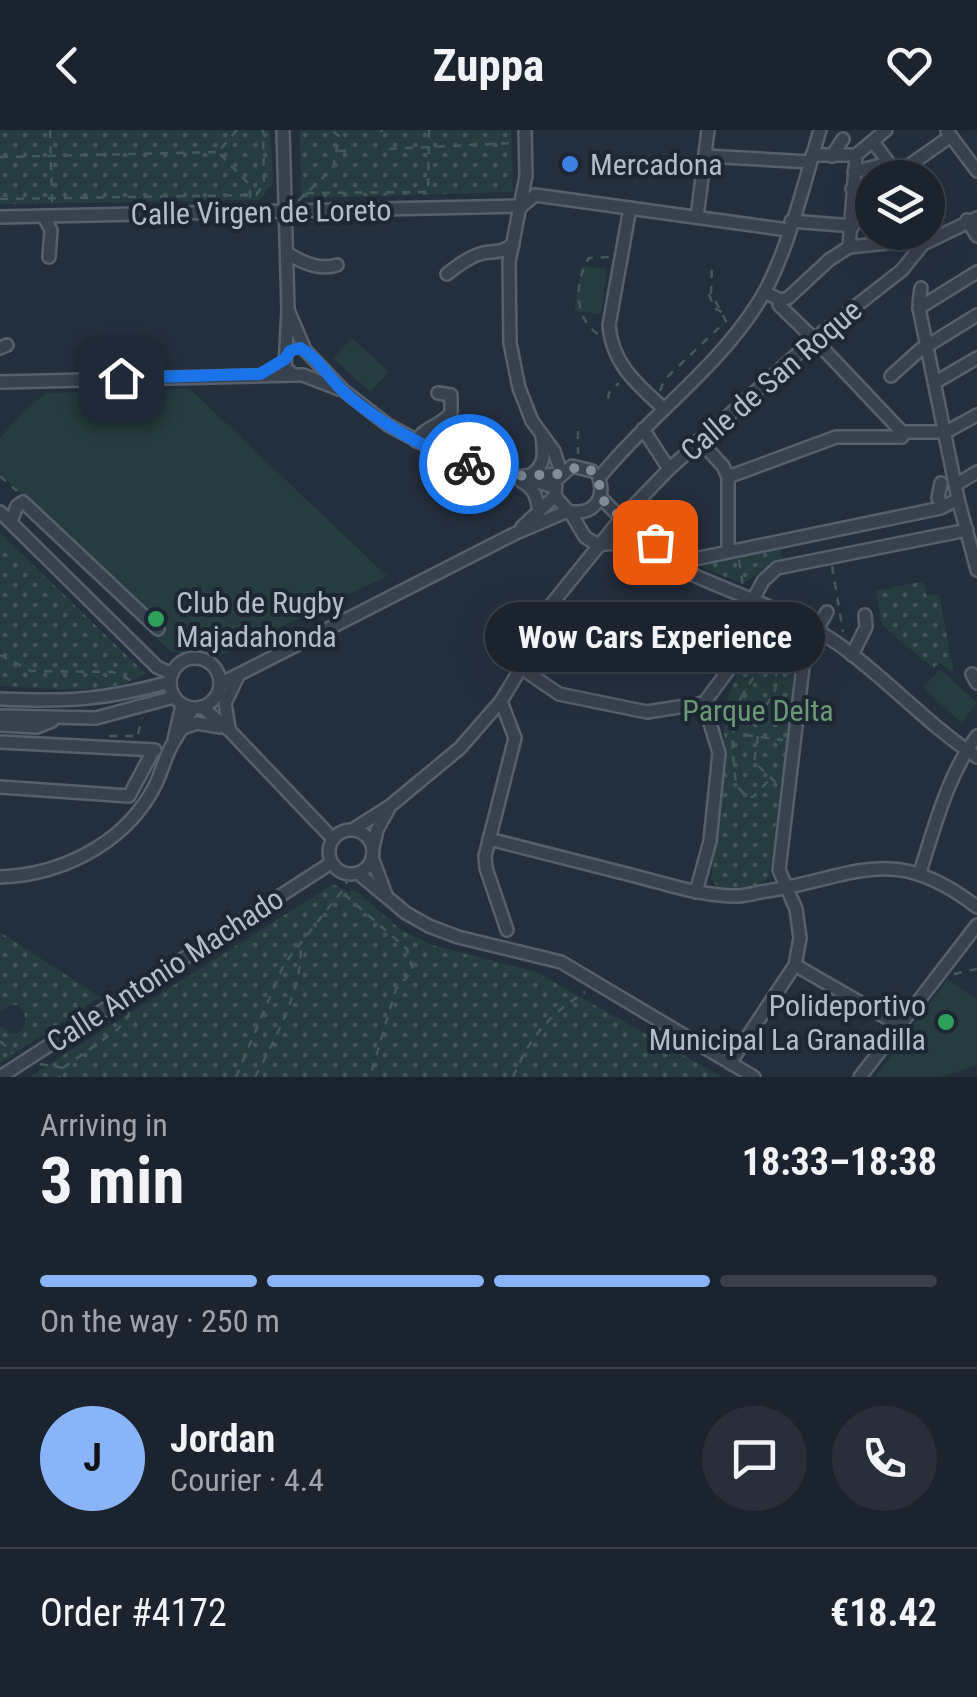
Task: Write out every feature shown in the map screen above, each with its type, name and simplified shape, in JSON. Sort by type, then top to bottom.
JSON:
[{"type":"street","points":[[283,130],[288,310],[285,367],[343,390]]},
{"type":"street","points":[[697,217],[708,130]]},
{"type":"street","points":[[596,475],[724,348],[765,292],[820,130]]},
{"type":"street","points":[[706,156],[811,159],[856,154],[886,130]]},
{"type":"street","points":[[910,160],[948,133],[977,171]]},
{"type":"street","points":[[514,534],[540,512],[555,492],[560,474],[554,451],[542,437],[518,388],[510,343],[507,303],[522,206],[526,136]]},
{"type":"street","points":[[832,156],[843,139]]},
{"type":"street","points":[[874,143],[884,160]]},
{"type":"street","points":[[849,247],[856,154]]},
{"type":"street","name":"Calle Virgen de Loreto","points":[[0,218],[522,206],[535,195],[789,226],[853,226]]},
{"type":"street","points":[[630,208],[609,325],[611,345],[624,370],[664,409]]},
{"type":"street","points":[[51,217],[53,256]]},
{"type":"street","points":[[972,219],[977,236]]},
{"type":"street","name":"Calle de San Roque","points":[[945,229],[972,219]]},
{"type":"street","points":[[450,268],[486,252],[506,251],[514,244]]},
{"type":"street","points":[[765,292],[780,300],[788,298],[829,260],[855,246]]},
{"type":"street","name":"Calle de San Roque","points":[[352,830],[390,806],[460,748],[501,701],[521,668],[538,622],[621,518],[699,440],[813,338],[902,270],[912,250]]},
{"type":"street","points":[[287,252],[302,264],[332,270]]},
{"type":"street","points":[[977,272],[921,300],[924,348],[936,382],[958,498],[970,526],[977,570]]},
{"type":"street","points":[[779,305],[902,437]]},
{"type":"street","points":[[0,382],[298,375],[311,368],[288,310]]},
{"type":"street","points":[[891,376],[924,348],[971,318]]},
{"type":"street","points":[[260,374],[294,349],[308,354],[370,413],[416,441],[467,463],[555,492],[585,537],[598,545],[617,542],[644,547],[684,570],[816,630],[972,753]]},
{"type":"street","points":[[936,382],[977,358]]},
{"type":"street","points":[[416,441],[428,427],[449,416],[453,404],[448,392]]},
{"type":"street","points":[[730,487],[836,437],[860,439],[946,432],[977,415]]},
{"type":"street","points":[[643,430],[669,469]]},
{"type":"street","points":[[531,476],[539,470],[545,456],[542,437]]},
{"type":"street","points":[[699,440],[723,466],[730,487],[733,552]]},
{"type":"street","points":[[514,476],[560,474],[572,466],[596,475]]},
{"type":"street","points":[[957,484],[977,472]]},
{"type":"street","points":[[596,475],[600,497],[639,536],[644,547]]},
{"type":"street","points":[[514,476],[531,486],[540,512]]},
{"type":"street","points":[[937,499],[940,483]]},
{"type":"street","points":[[0,877],[26,876],[69,864],[100,846],[131,819],[151,793],[193,704],[220,684],[514,534],[569,512],[591,509],[600,497]]},
{"type":"street","points":[[644,547],[655,542],[685,561],[937,499],[958,498]]},
{"type":"street","points":[[11,522],[17,506],[23,502],[158,629]]},
{"type":"street","points":[[0,512],[148,655],[173,674],[193,704],[230,730],[333,839]]},
{"type":"street","points":[[521,668],[559,694],[648,712],[704,704],[733,664],[752,600],[776,568],[929,543],[970,526]]},
{"type":"street","points":[[730,1063],[795,966],[800,938],[790,889],[779,870],[805,650],[827,612]]},
{"type":"street","points":[[852,655],[866,627],[866,615]]},
{"type":"street","points":[[148,655],[157,667],[173,674]]},
{"type":"street","points":[[0,699],[71,702],[128,694],[153,687],[194,658],[216,670],[240,672]]},
{"type":"street","points":[[153,687],[157,667]]},
{"type":"street","points":[[216,670],[220,684]]},
{"type":"street","points":[[230,730],[224,710],[226,695],[240,672]]},
{"type":"street","points":[[501,701],[515,738],[486,868],[507,930]]},
{"type":"street","points":[[0,716],[96,718],[158,703],[193,704]]},
{"type":"street","points":[[158,703],[171,711],[180,726]]},
{"type":"street","points":[[696,892],[710,841],[719,752],[704,704]]},
{"type":"street","points":[[0,725],[37,727],[56,719]]},
{"type":"street","points":[[180,726],[214,724],[230,730]]},
{"type":"street","points":[[920,872],[939,812],[972,753],[977,736]]},
{"type":"street","points":[[0,742],[147,747],[173,743]]},
{"type":"street","points":[[0,787],[129,796],[147,747]]},
{"type":"street","points":[[354,874],[368,866],[378,830],[390,806]]},
{"type":"street","points":[[386,895],[366,836],[352,830],[333,839],[328,850],[339,872],[354,874],[406,913],[458,937],[562,962],[754,1077]]},
{"type":"street","points":[[490,839],[696,892],[739,896],[790,889],[856,870],[920,872],[954,889],[977,907]]},
{"type":"street","name":"Calle Antonio Machado","points":[[0,1077],[331,862]]},
{"type":"street","points":[[860,1077],[977,924]]},
{"type":"street","points":[[795,966],[899,1025]]},
{"type":"path","points":[[50,130],[52,198]]},
{"type":"path","points":[[218,152],[237,130]]},
{"type":"path","points":[[0,199],[256,194],[264,184],[263,130]]},
{"type":"path","points":[[286,212],[333,168],[339,136],[331,130]]},
{"type":"path","points":[[306,193],[428,192],[429,130]]},
{"type":"path","points":[[389,149],[526,136]]},
{"type":"path","points":[[337,151],[351,151]]},
{"type":"path","points":[[0,157],[218,152],[250,185],[250,203]]},
{"type":"path","points":[[604,336],[585,323],[579,296],[583,270],[590,258],[613,257]]},
{"type":"path","points":[[660,392],[664,380],[724,322],[707,295],[712,266]]},
{"type":"path","points":[[608,399],[608,393],[619,384]]},
{"type":"path","points":[[578,431],[578,454]]},
{"type":"path","points":[[0,475],[20,495]]},
{"type":"path","points":[[733,552],[752,600]]},
{"type":"path","points":[[832,566],[843,634]]},
{"type":"path","points":[[771,778],[752,797],[746,796],[736,785],[732,745],[737,705],[764,662],[774,624]]},
{"type":"path","points":[[0,655],[31,672],[114,672],[125,675],[134,684]]},
{"type":"path","points":[[764,662],[773,666]]},
{"type":"path","points":[[764,662],[766,672],[773,666]]},
{"type":"path","points":[[743,694],[746,701],[759,708],[767,704],[777,680],[773,666]]},
{"type":"path","points":[[775,689],[785,689]]},
{"type":"path","points":[[143,716],[138,739],[147,747]]},
{"type":"path","points":[[745,736],[789,740]]},
{"type":"path","points":[[758,736],[754,762],[782,789]]},
{"type":"path","points":[[236,1077],[284,964],[354,874]]},
{"type":"path","points":[[342,892],[407,949],[413,970],[396,989],[370,1077]]},
{"type":"path","points":[[256,1077],[288,1011],[300,960],[300,940]]},
{"type":"path","points":[[948,975],[977,969]]},
{"type":"path","points":[[513,1077],[533,1038],[564,1004],[585,992]]},
{"type":"path","points":[[59,1077],[63,1068],[118,1028],[129,1014],[128,1007]]},
{"type":"path","points":[[0,1041],[14,1055]]},
{"type":"path","points":[[39,1064],[63,1068]]},
{"type":"green space","points":[[0,130],[270,130],[273,183],[259,200],[0,204]]},
{"type":"green space","points":[[300,130],[511,130],[513,192],[301,198]]},
{"type":"green space","points":[[582,266],[607,269],[601,314],[574,311]]},
{"type":"green space","points":[[352,338],[389,372],[370,392],[333,358]]},
{"type":"green space","points":[[190,389],[387,576],[218,657],[170,651],[24,510],[30,503],[0,473],[0,438],[46,393]]},
{"type":"green space","points":[[0,533],[145,673],[116,686],[97,688],[0,686]]},
{"type":"green space","points":[[780,545],[783,562],[767,567],[742,584],[698,565]]},
{"type":"green space","points":[[923,581],[927,596],[939,594],[954,674],[940,663],[933,668],[882,625],[876,591]]},
{"type":"green space","name":"Parque Delta","points":[[758,620],[800,640],[769,877],[752,887],[718,887],[711,879],[726,756],[722,712]]},
{"type":"green space","points":[[940,669],[977,703],[961,723],[923,687]]},
{"type":"green space","points":[[333,884],[349,892],[354,889],[401,930],[432,945],[536,972],[722,1077],[29,1077]]},
{"type":"green space","points":[[0,932],[100,997],[0,1063],[0,1026],[11,1033],[19,1032],[25,1019],[19,1006],[11,1005],[0,1012]]},
{"type":"green space","name":"Polideportivo Municipal La Granadilla","points":[[948,979],[977,1000],[977,1065],[941,1077],[875,1077]]},
{"type":"way so far","points":[[469,464],[514,476],[560,474],[572,466],[586,467],[599,478],[600,497],[639,536],[642,545],[647,548],[655,542]]},
{"type":"place","name":"Mercadona","points":[[570,164]]},
{"type":"place","name":"Wow Cars Experience","points":[[655,542]]},
{"type":"place","name":"Club de Rugby Majadahonda","points":[[156,619]]},
{"type":"place","name":"Polideportivo Municipal La Granadilla","points":[[946,1022]]},
{"type":"route","points":[[121,378],[260,374],[300,348],[388,426],[469,464]]}]
